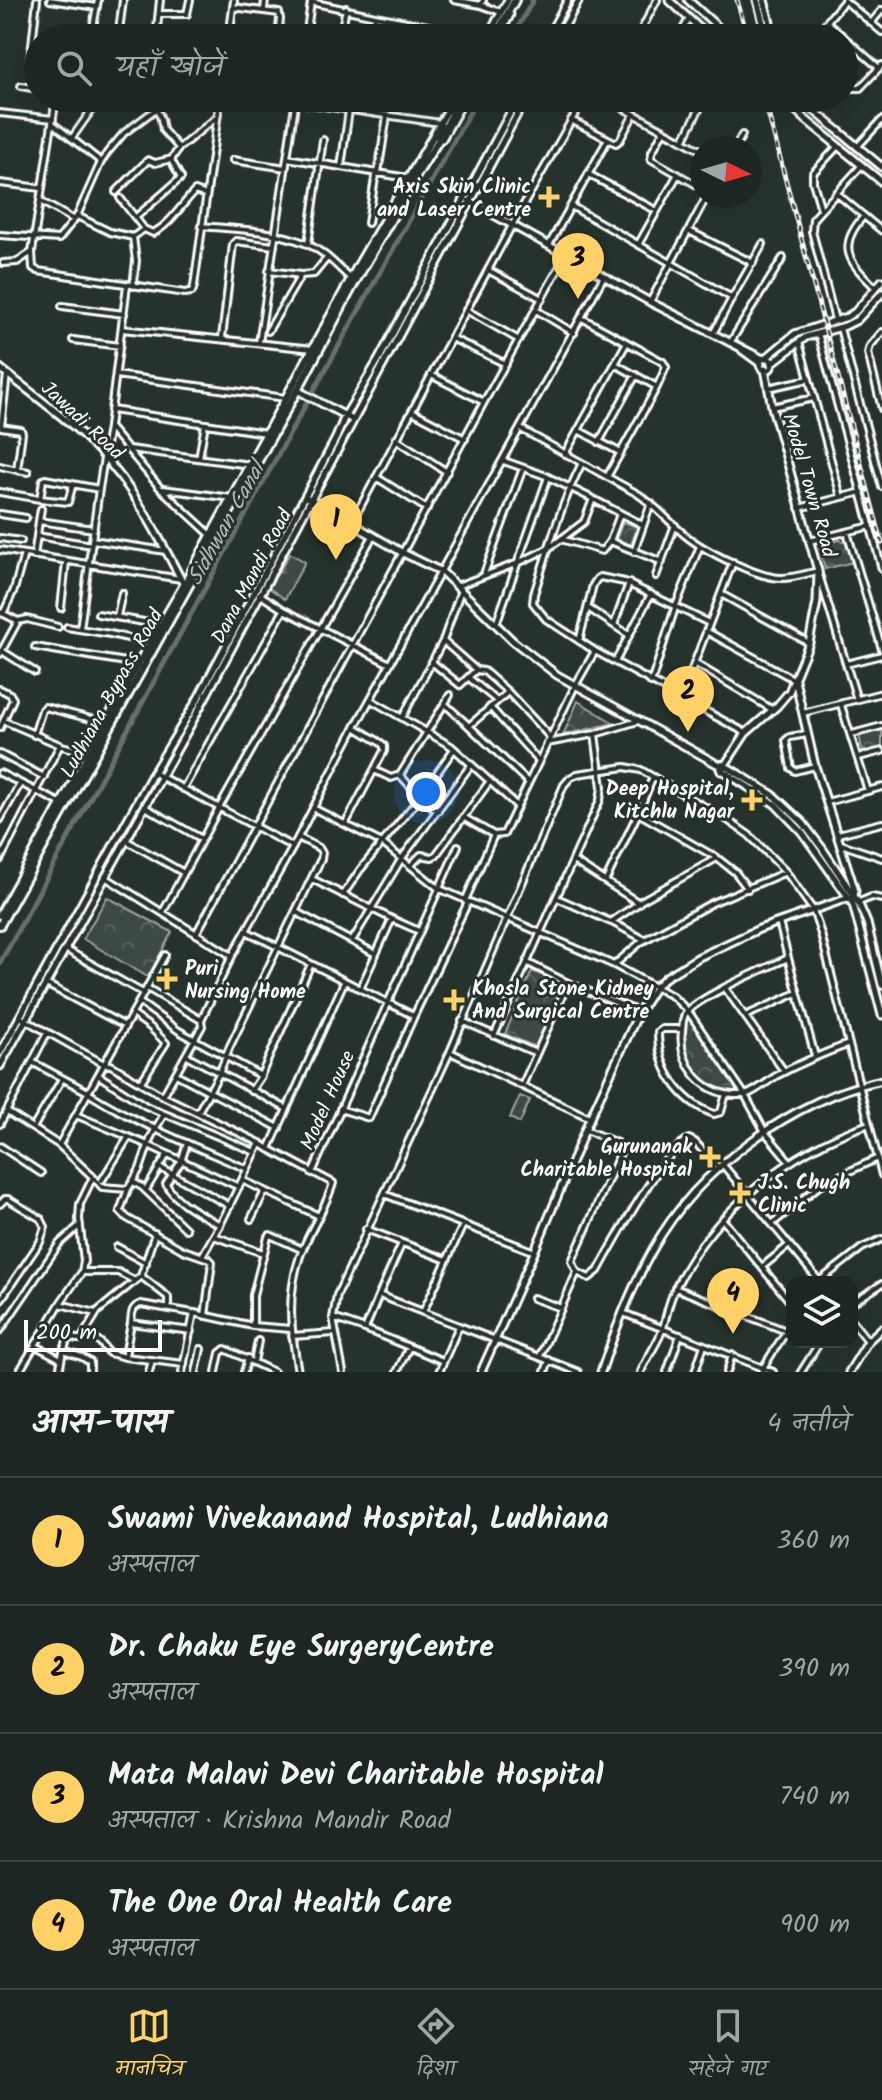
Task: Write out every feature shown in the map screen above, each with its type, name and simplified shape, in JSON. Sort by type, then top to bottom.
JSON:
[{"type":"highway","points":[[503,24],[516,0]]},
{"type":"highway","points":[[435,140],[451,112]]},
{"type":"highway","name":"Ludhiana Bypass Road","points":[[0,915],[351,279],[408,178],[435,140]]},
{"type":"highway","name":"Ludhiana Bypass Road","points":[[0,925],[301,392],[435,140]]},
{"type":"street","points":[[34,24],[37,0]]},
{"type":"street","points":[[50,0],[97,7]]},
{"type":"street","points":[[94,24],[98,0]]},
{"type":"street","points":[[120,24],[123,0]]},
{"type":"street","points":[[158,24],[160,0]]},
{"type":"street","points":[[159,14],[187,14],[190,0]]},
{"type":"street","points":[[231,24],[234,0]]},
{"type":"street","points":[[264,10],[265,0]]},
{"type":"street","points":[[454,0],[482,2],[501,12]]},
{"type":"street","points":[[495,24],[508,0]]},
{"type":"street","points":[[555,24],[568,0]]},
{"type":"street","points":[[566,24],[579,0]]},
{"type":"street","points":[[644,24],[657,0]]},
{"type":"street","points":[[669,0],[695,24]]},
{"type":"street","points":[[688,0],[715,24]]},
{"type":"street","points":[[757,0],[763,24]]},
{"type":"street","points":[[764,0],[770,24]]},
{"type":"street","points":[[829,24],[827,22],[844,0],[882,32]]},
{"type":"street","points":[[308,24],[311,1],[417,24]]},
{"type":"street","points":[[233,7],[280,14],[279,24]]},
{"type":"street","points":[[343,24],[346,8]]},
{"type":"street","points":[[871,23],[882,10]]},
{"type":"street","points":[[374,24],[375,16]]},
{"type":"street","points":[[686,24],[689,19]]},
{"type":"street","points":[[858,47],[881,66],[858,88]]},
{"type":"street","points":[[54,112],[32,252],[32,264],[36,270],[185,293],[192,292],[218,112]]},
{"type":"street","points":[[72,138],[90,112]]},
{"type":"street","points":[[0,235],[58,239],[76,218],[101,162],[124,133],[152,112]]},
{"type":"street","points":[[158,112],[162,129],[179,148]]},
{"type":"street","points":[[259,343],[294,112]]},
{"type":"street","points":[[341,167],[349,112]]},
{"type":"street","points":[[362,112],[443,122],[448,112]]},
{"type":"street","name":"Ludhiana Bypass Road","points":[[435,140],[444,137],[456,112]]},
{"type":"street","points":[[0,1053],[23,1018],[153,773],[196,702],[307,498],[345,416],[468,200],[511,112]]},
{"type":"street","name":"Dana Mandi Road","points":[[0,1066],[23,1018],[46,984],[191,724],[307,498],[353,420],[468,200],[518,112]]},
{"type":"street","points":[[351,523],[576,112]]},
{"type":"street","points":[[630,112],[690,145]]},
{"type":"street","points":[[683,141],[697,112]]},
{"type":"street","points":[[799,112],[882,182]]},
{"type":"street","points":[[816,112],[882,167]]},
{"type":"street","points":[[0,113],[53,121],[101,162]]},
{"type":"street","points":[[571,120],[619,142],[634,114]]},
{"type":"street","points":[[368,223],[387,116]]},
{"type":"street","points":[[116,192],[148,160],[155,163],[172,159],[179,148],[217,117]]},
{"type":"street","points":[[857,147],[882,120]]},
{"type":"street","points":[[664,130],[651,159],[690,181]]},
{"type":"street","points":[[549,246],[608,139]]},
{"type":"street","points":[[308,244],[323,140]]},
{"type":"street","points":[[821,209],[813,173],[838,146]]},
{"type":"street","points":[[287,158],[408,178]]},
{"type":"street","points":[[136,217],[181,179],[172,159]]},
{"type":"street","points":[[233,160],[286,168]]},
{"type":"street","points":[[835,320],[811,226],[821,209],[862,165]]},
{"type":"street","points":[[588,174],[657,211]]},
{"type":"street","points":[[638,245],[678,174]]},
{"type":"street","points":[[0,183],[42,188]]},
{"type":"street","points":[[120,198],[144,229],[153,233],[180,210],[195,191],[206,195]]},
{"type":"street","points":[[836,193],[882,231]]},
{"type":"street","points":[[468,200],[650,302],[738,347],[770,368],[799,342],[857,320],[882,293]]},
{"type":"street","points":[[40,201],[110,232],[133,237],[144,229]]},
{"type":"street","points":[[571,206],[732,298]]},
{"type":"street","points":[[650,302],[701,208]]},
{"type":"street","points":[[864,216],[851,231],[849,256],[876,288]]},
{"type":"street","points":[[201,226],[276,234],[308,244],[351,279]]},
{"type":"street","points":[[689,231],[753,263]]},
{"type":"street","points":[[80,629],[124,314],[136,261],[133,237]]},
{"type":"street","points":[[222,339],[233,244],[236,241],[274,246]]},
{"type":"street","points":[[713,334],[763,244]]},
{"type":"street","points":[[3,263],[17,262],[32,252]]},
{"type":"street","points":[[196,934],[566,255]]},
{"type":"street","points":[[269,271],[313,274],[327,258]]},
{"type":"street","points":[[730,343],[783,258]]},
{"type":"street","points":[[488,270],[542,299]]},
{"type":"street","points":[[268,331],[301,275]]},
{"type":"street","points":[[163,1096],[202,1026],[201,1020],[232,956],[355,727],[604,276]]},
{"type":"street","points":[[764,363],[795,334],[855,312],[882,281]]},
{"type":"street","points":[[62,306],[124,314]]},
{"type":"street","points":[[466,310],[519,340]]},
{"type":"street","points":[[536,310],[574,333]]},
{"type":"street","points":[[582,318],[664,363],[666,368],[607,477]]},
{"type":"street","points":[[840,328],[882,487]]},
{"type":"street","points":[[122,329],[313,349]]},
{"type":"street","points":[[882,332],[868,349],[882,409]]},
{"type":"street","points":[[818,333],[882,569]]},
{"type":"street","points":[[451,338],[506,364]]},
{"type":"street","points":[[73,340],[120,346]]},
{"type":"street","points":[[799,342],[841,497]]},
{"type":"street","points":[[565,454],[626,344]]},
{"type":"street","name":"Model Town Road","points":[[721,767],[746,733],[784,699],[809,643],[817,602],[818,571],[772,407],[764,363]]},
{"type":"street","points":[[615,364],[657,387]]},
{"type":"street","name":"Jawadi Road","points":[[0,368],[105,457],[127,486],[183,582]]},
{"type":"street","points":[[7,374],[0,427],[22,432],[17,470]]},
{"type":"street","points":[[116,375],[287,398]]},
{"type":"street","points":[[431,375],[484,402]]},
{"type":"street","points":[[599,442],[636,375]]},
{"type":"street","points":[[768,388],[809,379]]},
{"type":"street","points":[[874,380],[882,381]]},
{"type":"street","points":[[301,392],[353,420]]},
{"type":"street","points":[[772,407],[814,398]]},
{"type":"street","points":[[111,410],[268,433]]},
{"type":"street","points":[[412,411],[465,439]]},
{"type":"street","points":[[199,458],[205,424]]},
{"type":"street","points":[[109,427],[161,489],[211,535]]},
{"type":"street","points":[[521,429],[651,503],[700,546],[773,578],[818,571],[857,700]]},
{"type":"street","points":[[578,430],[621,453]]},
{"type":"street","points":[[396,439],[447,472]]},
{"type":"street","points":[[127,448],[250,465]]},
{"type":"street","points":[[503,461],[548,477],[643,525]]},
{"type":"street","points":[[582,463],[569,488],[533,603],[546,619],[595,651],[746,733]]},
{"type":"street","points":[[0,466],[28,472]]},
{"type":"street","points":[[484,576],[523,468]]},
{"type":"street","points":[[376,477],[427,509]]},
{"type":"street","points":[[496,624],[548,477]]},
{"type":"street","points":[[40,499],[45,479],[99,489]]},
{"type":"street","points":[[0,492],[68,502],[73,484]]},
{"type":"street","points":[[161,489],[232,498]]},
{"type":"street","points":[[799,508],[862,492]]},
{"type":"street","points":[[307,498],[442,572],[534,658],[575,686],[721,767],[775,804],[802,832],[854,900],[867,923],[882,985]]},
{"type":"street","points":[[402,718],[443,641],[459,588],[549,548],[584,522],[593,499]]},
{"type":"street","points":[[634,552],[651,503]]},
{"type":"street","points":[[34,556],[41,509]]},
{"type":"street","points":[[0,514],[26,518]]},
{"type":"street","points":[[561,539],[602,551],[610,541],[620,514]]},
{"type":"street","points":[[39,521],[94,529]]},
{"type":"street","points":[[656,576],[675,525]]},
{"type":"street","points":[[809,541],[871,526]]},
{"type":"street","points":[[846,664],[882,652],[847,532]]},
{"type":"street","points":[[163,912],[371,535]]},
{"type":"street","points":[[37,536],[166,551]]},
{"type":"street","points":[[0,538],[21,541]]},
{"type":"street","points":[[610,541],[662,562]]},
{"type":"street","points":[[651,683],[675,608],[700,546]]},
{"type":"street","points":[[0,550],[183,582]]},
{"type":"street","points":[[24,554],[14,590],[2,613],[18,621],[27,619],[58,627]]},
{"type":"street","points":[[61,608],[66,562]]},
{"type":"street","points":[[681,698],[734,562]]},
{"type":"street","points":[[579,641],[593,585],[603,577],[629,583],[709,623]]},
{"type":"street","points":[[614,625],[629,583]]},
{"type":"street","points":[[117,616],[122,593]]},
{"type":"street","points":[[259,594],[352,647],[390,664]]},
{"type":"street","points":[[615,662],[651,594]]},
{"type":"street","points":[[721,594],[809,643]]},
{"type":"street","points":[[588,608],[629,635]]},
{"type":"street","points":[[183,789],[284,610]]},
{"type":"street","points":[[98,614],[161,625]]},
{"type":"street","points":[[18,621],[1,652],[35,672]]},
{"type":"street","points":[[67,627],[150,643]]},
{"type":"street","points":[[706,631],[795,680],[815,766],[855,891],[854,900],[882,1015]]},
{"type":"street","points":[[0,637],[7,641]]},
{"type":"street","points":[[443,641],[476,670],[484,671],[508,692],[550,737]]},
{"type":"street","points":[[35,647],[138,664]]},
{"type":"street","points":[[463,817],[494,835],[504,834],[538,760],[595,651]]},
{"type":"street","points":[[433,663],[458,685],[476,670]]},
{"type":"street","points":[[695,663],[773,710]]},
{"type":"street","points":[[469,678],[497,701]]},
{"type":"street","points":[[0,689],[13,699],[0,728]]},
{"type":"street","points":[[469,726],[508,692]]},
{"type":"street","points":[[803,713],[882,693]]},
{"type":"street","points":[[374,770],[391,778],[400,775],[450,695]]},
{"type":"street","points":[[371,700],[454,749],[517,806]]},
{"type":"street","points":[[445,704],[528,782]]},
{"type":"street","points":[[841,705],[868,791]]},
{"type":"street","points":[[34,735],[42,710],[47,707],[107,724]]},
{"type":"street","points":[[490,707],[538,760]]},
{"type":"street","points":[[547,743],[595,734],[641,720]]},
{"type":"street","points":[[4,721],[60,745],[90,753]]},
{"type":"street","points":[[852,734],[882,726]]},
{"type":"street","points":[[346,823],[382,756],[384,746],[355,727]]},
{"type":"street","points":[[494,1036],[601,796],[595,734]]},
{"type":"street","points":[[807,734],[786,740],[791,768],[795,771],[815,766]]},
{"type":"street","points":[[0,860],[60,745]]},
{"type":"street","points":[[343,895],[454,749]]},
{"type":"street","points":[[859,757],[882,751]]},
{"type":"street","points":[[0,754],[44,777]]},
{"type":"street","points":[[352,941],[402,858],[471,765]]},
{"type":"street","points":[[343,1372],[333,1318],[337,1295],[450,1052],[564,785],[577,774],[632,767],[641,770],[739,828],[786,872],[813,910],[821,934],[882,1175]]},
{"type":"street","points":[[0,773],[62,804]]},
{"type":"street","points":[[153,773],[293,847]]},
{"type":"street","points":[[400,775],[438,811]]},
{"type":"street","points":[[605,881],[653,777]]},
{"type":"street","points":[[411,865],[421,855],[436,855],[490,781]]},
{"type":"street","points":[[1,815],[20,784]]},
{"type":"street","points":[[827,802],[882,787]]},
{"type":"street","points":[[144,807],[202,839]]},
{"type":"street","points":[[313,808],[382,843],[438,888],[614,965],[672,996],[688,1011],[745,1095],[765,1132],[790,1162]]},
{"type":"street","points":[[638,813],[717,858],[735,872],[748,889]]},
{"type":"street","points":[[836,835],[882,823]]},
{"type":"street","points":[[340,1109],[369,1118],[494,835]]},
{"type":"street","points":[[198,1112],[219,1074],[322,853],[319,848],[298,837]]},
{"type":"street","points":[[125,840],[184,873]]},
{"type":"street","points":[[839,844],[882,858]]},
{"type":"street","name":"Model House","points":[[344,982],[269,1149],[312,1173],[458,846]]},
{"type":"street","points":[[611,922],[717,858]]},
{"type":"street","points":[[573,861],[639,903]]},
{"type":"street","points":[[614,965],[645,940],[712,903],[786,872]]},
{"type":"street","points":[[105,877],[232,956]]},
{"type":"street","points":[[312,879],[419,931]]},
{"type":"street","points":[[557,898],[645,940]]},
{"type":"street","points":[[481,1372],[590,1118],[639,1012],[655,987],[699,957],[779,922],[854,900],[882,899]]},
{"type":"street","points":[[296,912],[376,954]]},
{"type":"street","points":[[360,990],[392,919]]},
{"type":"street","points":[[779,922],[816,1057]]},
{"type":"street","points":[[246,931],[414,1016]]},
{"type":"street","points":[[65,949],[201,1020]]},
{"type":"street","points":[[59,1145],[165,955]]},
{"type":"street","points":[[788,958],[725,988],[688,1011],[683,1019],[682,1053],[690,1069],[700,1081],[720,1094],[745,1095],[784,1072],[849,1044]]},
{"type":"street","points":[[528,963],[639,1012]]},
{"type":"street","points":[[251,1091],[261,1076],[311,964]]},
{"type":"street","points":[[522,1086],[568,983]]},
{"type":"street","points":[[46,984],[126,1026]]},
{"type":"street","points":[[725,988],[784,1072]]},
{"type":"street","points":[[745,1016],[797,993]]},
{"type":"street","points":[[139,1002],[179,1031],[261,1076]]},
{"type":"street","points":[[132,1014],[166,1041],[141,1082]]},
{"type":"street","points":[[23,1018],[163,1096],[269,1149]]},
{"type":"street","points":[[462,1021],[536,1053]]},
{"type":"street","points":[[682,1029],[662,1029],[658,1032],[660,1055],[674,1085],[691,1102],[714,1114],[721,1112],[726,1094]]},
{"type":"street","points":[[0,1124],[47,1033]]},
{"type":"street","points":[[450,1052],[590,1118]]},
{"type":"street","points":[[186,1055],[287,1109]]},
{"type":"street","points":[[32,1062],[127,1116],[247,1169]]},
{"type":"street","points":[[176,1074],[279,1128]]},
{"type":"street","points":[[98,1075],[146,1106],[255,1152]]},
{"type":"street","points":[[33,1128],[62,1078]]},
{"type":"street","points":[[601,1372],[623,1312],[654,1246],[688,1199],[721,1167],[765,1132],[810,1105],[859,1085],[882,1080]]},
{"type":"street","points":[[7,1112],[59,1145],[102,1187],[128,1189]]},
{"type":"street","points":[[164,1114],[120,1211],[183,1250],[209,1259],[213,1265],[205,1316]]},
{"type":"street","points":[[76,1115],[239,1187]]},
{"type":"street","points":[[641,1372],[663,1328],[675,1288],[705,1240],[723,1220],[790,1162],[846,1132],[869,1124]]},
{"type":"street","points":[[586,1130],[617,1143],[621,1151],[572,1261],[577,1272],[589,1278],[598,1271],[671,1153],[689,1139],[749,1196],[814,1276]]},
{"type":"street","points":[[102,1180],[129,1138]]},
{"type":"street","points":[[187,1143],[181,1162],[166,1184],[168,1190],[220,1225]]},
{"type":"street","points":[[202,1256],[260,1143]]},
{"type":"street","points":[[0,1146],[41,1173]]},
{"type":"street","points":[[146,1190],[167,1155]]},
{"type":"street","points":[[772,1224],[820,1185],[878,1158]]},
{"type":"street","points":[[159,1167],[230,1206]]},
{"type":"street","points":[[298,1372],[290,1300],[303,1250],[333,1183],[312,1173]]},
{"type":"street","points":[[19,1372],[82,1272],[80,1204],[93,1177]]},
{"type":"street","points":[[242,1180],[319,1216]]},
{"type":"street","points":[[133,1182],[146,1190],[186,1229]]},
{"type":"street","points":[[251,1219],[265,1191]]},
{"type":"street","points":[[384,1194],[535,1252]]},
{"type":"street","points":[[0,1204],[8,1199],[41,1219],[45,1227],[40,1242],[0,1301]]},
{"type":"street","points":[[723,1220],[786,1297]]},
{"type":"street","points":[[0,1331],[59,1244],[80,1225]]},
{"type":"street","points":[[423,1312],[463,1225]]},
{"type":"street","points":[[366,1229],[447,1260]]},
{"type":"street","points":[[48,1327],[80,1340],[96,1313],[141,1276],[155,1233]]},
{"type":"street","points":[[253,1326],[253,1295],[268,1237],[270,1235],[303,1250]]},
{"type":"street","points":[[214,1236],[263,1253]]},
{"type":"street","points":[[827,1276],[862,1248],[882,1239]]},
{"type":"street","points":[[365,1329],[402,1243]]},
{"type":"street","points":[[762,1267],[789,1245]]},
{"type":"street","points":[[117,1247],[146,1263]]},
{"type":"street","points":[[82,1272],[118,1272],[135,1281]]},
{"type":"street","points":[[540,1356],[577,1272]]},
{"type":"street","points":[[141,1276],[168,1297],[168,1309]]},
{"type":"street","points":[[858,1299],[882,1284]]},
{"type":"street","points":[[675,1288],[786,1331],[762,1370]]},
{"type":"street","points":[[379,1295],[578,1372]]},
{"type":"street","points":[[533,1298],[562,1309]]},
{"type":"street","points":[[60,1304],[96,1313]]},
{"type":"street","points":[[125,1357],[132,1310],[141,1304],[253,1326],[291,1329]]},
{"type":"street","points":[[623,1312],[773,1372]]},
{"type":"street","points":[[182,1372],[194,1313]]},
{"type":"street","points":[[333,1318],[443,1361]]},
{"type":"street","points":[[131,1323],[191,1331]]},
{"type":"street","points":[[439,1372],[459,1326]]},
{"type":"street","points":[[858,1328],[868,1341]]},
{"type":"street","points":[[849,1372],[868,1341],[882,1328]]},
{"type":"street","points":[[85,1333],[100,1342],[109,1353],[184,1364]]},
{"type":"street","points":[[292,1336],[335,1333]]},
{"type":"street","points":[[667,1372],[680,1335]]},
{"type":"street","points":[[59,1372],[69,1336]]},
{"type":"street","points":[[254,1362],[258,1341]]},
{"type":"street","points":[[695,1372],[704,1345]]},
{"type":"street","points":[[36,1346],[61,1359]]},
{"type":"street","points":[[397,1372],[409,1347]]},
{"type":"street","points":[[801,1372],[816,1348]]},
{"type":"street","points":[[196,1372],[201,1349]]},
{"type":"street","points":[[216,1372],[223,1349],[274,1372]]},
{"type":"street","points":[[63,1351],[87,1359],[90,1372]]},
{"type":"street","points":[[727,1372],[732,1355]]},
{"type":"street","points":[[244,1372],[248,1358]]},
{"type":"street","points":[[149,1372],[152,1360]]},
{"type":"street","points":[[545,1372],[549,1360]]},
{"type":"green space","points":[[623,522],[637,527],[631,545],[616,540]]},
{"type":"green space","points":[[839,540],[848,542],[853,562],[825,569],[819,545]]},
{"type":"green space","points":[[290,553],[305,562],[285,599],[269,588]]},
{"type":"green space","points":[[578,701],[614,723],[563,735]]},
{"type":"green space","points":[[882,729],[882,749],[863,754],[859,735]]},
{"type":"green space","points":[[107,897],[172,932],[148,977],[83,939]]},
{"type":"green space","points":[[532,971],[565,985],[538,1048],[505,1034]]},
{"type":"green space","points":[[688,1013],[742,1093],[730,1093],[708,1086],[693,1071],[685,1050],[684,1025]]},
{"type":"green space","points":[[520,1096],[530,1100],[520,1123],[510,1118]]},
{"type":"waterway","name":"Sidhwan Canal","points":[[520,24],[533,0]]},
{"type":"waterway","name":"Sidhwan Canal","points":[[0,963],[295,424],[470,112]]},
{"type":"tunnel","points":[[562,24],[575,0]]},
{"type":"tunnel","points":[[673,0],[701,24]]},
{"type":"tunnel","points":[[808,112],[882,174]]},
{"type":"railway","points":[[737,0],[744,24]]},
{"type":"railway","points":[[768,112],[882,543]]},
{"type":"place","name":"Axis Skin Clinic and Laser Centre","points":[[549,197]]},
{"type":"place","name":"Mata Malavi Devi Charitable Hospital","points":[[578,299]]},
{"type":"place","name":"Swami Vivekanand Hospital, Ludhiana","points":[[336,560]]},
{"type":"place","name":"Dr. Chaku Eye SurgeryCentre","points":[[688,732]]},
{"type":"place","name":"Deep Hospital, Kitchlu Nagar","points":[[752,800]]},
{"type":"place","name":"Puri Nursing Home","points":[[167,979]]},
{"type":"place","name":"Khosla Stone Kidney And Surgical Centre","points":[[454,1000]]},
{"type":"place","name":"Gurunanak Charitable Hospital","points":[[710,1157]]},
{"type":"place","name":"J.S. Chugh Clinic","points":[[740,1193]]},
{"type":"place","name":"The One Oral Health Care","points":[[733,1334]]}]
